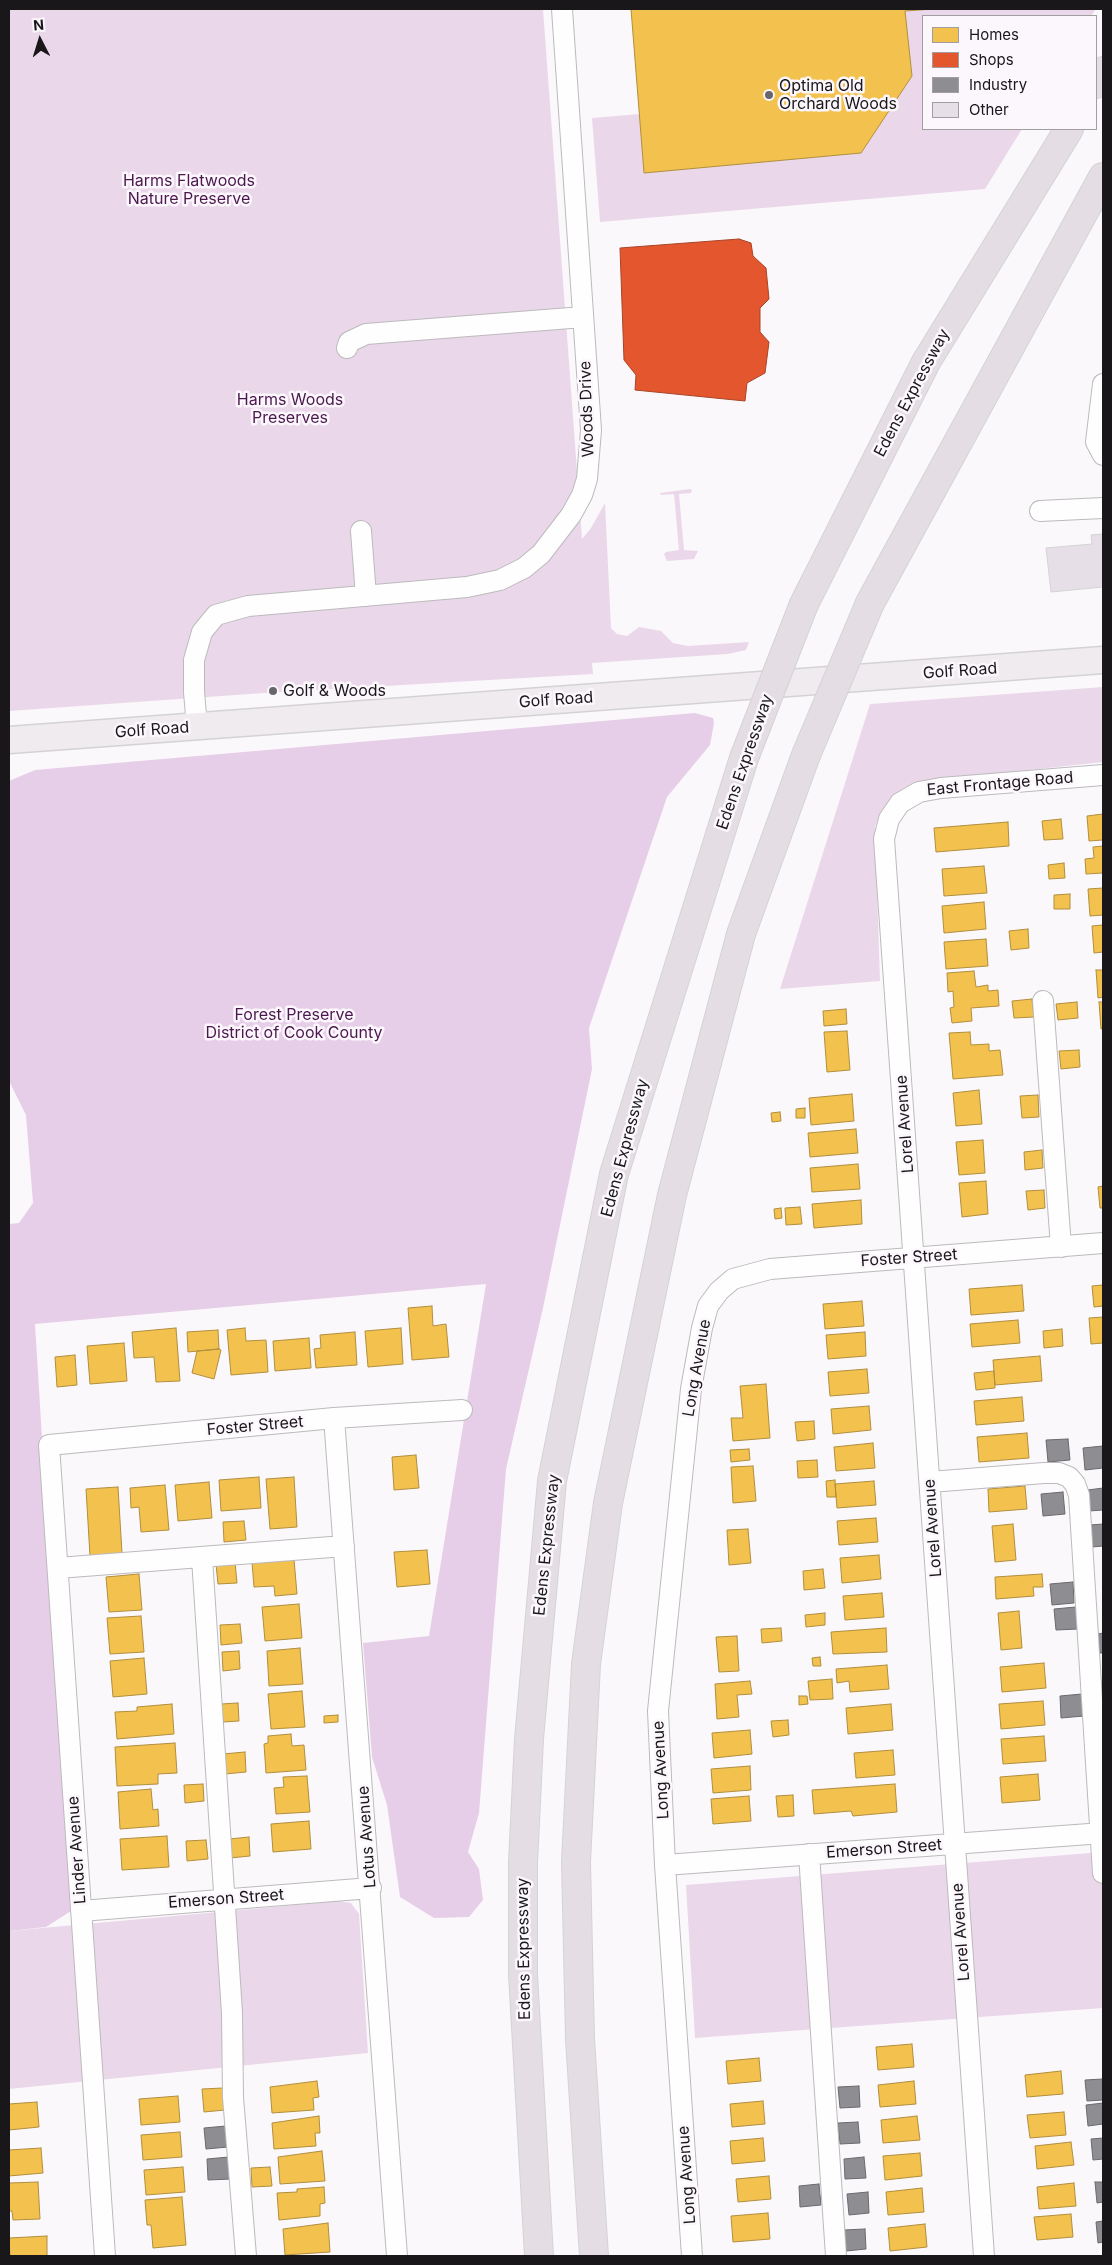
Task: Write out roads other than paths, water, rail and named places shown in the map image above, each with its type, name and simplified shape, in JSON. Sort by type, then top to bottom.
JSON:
[{"type":"highway","points":[[1097,82],[1103,71]]},
{"type":"highway","name":"Edens Expressway","points":[[539,2256],[523,1974],[523,1863],[529,1739],[552,1481],[614,1174],[744,758],[804,604],[926,362],[1068,130]]},
{"type":"highway","points":[[594,2256],[580,2039],[576,1862],[586,1664],[608,1503],[672,1195],[741,934],[806,755],[870,602],[1103,177]]},
{"type":"main road","name":"Golf Road","points":[[9,740],[1103,660]]},
{"type":"street","name":"Woods Drive","points":[[197,726],[194,660],[202,632],[216,615],[248,606],[467,587],[500,580],[524,568],[542,554],[582,495],[588,470],[591,430],[562,9]]},
{"type":"street","points":[[347,348],[349,342],[366,334],[583,317]]},
{"type":"street","points":[[1103,384],[1096,442],[1103,455]]},
{"type":"street","points":[[1040,511],[1103,508]]},
{"type":"street","points":[[361,531],[366,596]]},
{"type":"street","name":"East Frontage Road","points":[[900,804],[919,792],[941,788],[1103,775]]},
{"type":"street","name":"Lorel Avenue","points":[[900,804],[889,819],[884,839],[984,2256]]},
{"type":"street","points":[[1043,1001],[1061,1247]]},
{"type":"street","name":"Foster Street","points":[[719,1290],[733,1279],[770,1268],[1103,1243]]},
{"type":"street","name":"Long Avenue","points":[[692,2256],[665,1865],[658,1711],[692,1389],[702,1328],[708,1306],[719,1290]]},
{"type":"street","name":"Foster Street","points":[[49,1445],[334,1418],[462,1410]]},
{"type":"street","name":"Lotus Avenue","points":[[334,1418],[371,1888],[397,2256]]},
{"type":"street","name":"Linder Avenue","points":[[49,1445],[105,2256]]},
{"type":"street","points":[[930,1482],[1044,1473],[1069,1477],[1075,1484],[1078,1495],[1102,1833],[1103,1873]]},
{"type":"street","points":[[58,1568],[344,1546]]},
{"type":"street","points":[[202,1558],[232,2013],[233,2097],[246,2256]]},
{"type":"street","name":"Emerson Street","points":[[665,1865],[1102,1833]]},
{"type":"street","points":[[809,1854],[836,2256]]},
{"type":"street","name":"Emerson Street","points":[[81,1911],[371,1888]]},
{"type":"place","name":"Optima Old Orchard Woods","points":[[769,95]]},
{"type":"place","name":"Golf & Woods","points":[[273,691]]},
{"type":"park label","name":"Harms Flatwoods Nature Preserve","points":[[189,190]]},
{"type":"park label","name":"Harms Woods Preserves","points":[[290,409]]},
{"type":"park label","name":"Forest Preserve District of Cook County","points":[[294,1024]]}]
